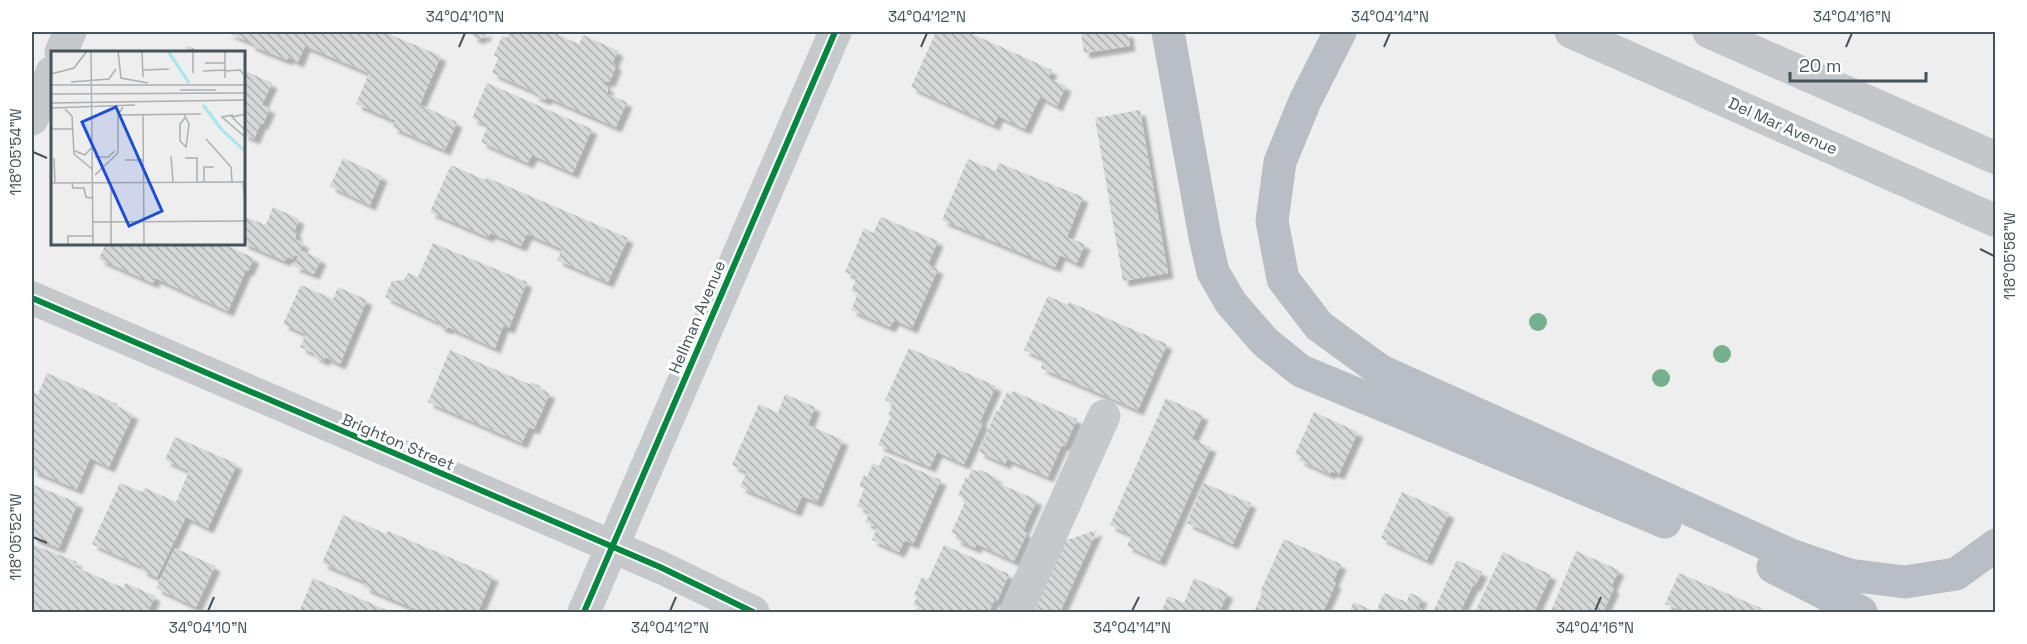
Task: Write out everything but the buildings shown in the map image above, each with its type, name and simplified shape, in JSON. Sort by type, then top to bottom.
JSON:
[{"type":"highway","points":[[1168,32],[1204,237],[1213,272],[1231,303],[1265,342],[1301,371],[1787,573],[1861,612]]},
{"type":"highway","points":[[1340,32],[1305,101],[1280,162],[1272,221],[1282,279],[1319,326],[1381,371],[1793,555],[1849,575],[1905,582],[1956,574],[1995,545]]},
{"type":"main road","name":"Del Mar Avenue","points":[[1571,32],[1995,221]]},
{"type":"main road","points":[[1709,32],[1995,158]]},
{"type":"street","points":[[61,51],[70,32]]},
{"type":"street","name":"Hellman Avenue","points":[[584,612],[835,32]]},
{"type":"street","points":[[32,119],[51,74]]},
{"type":"street","name":"Brighton Street","points":[[32,298],[678,575],[753,612]]},
{"type":"street","points":[[1016,612],[1104,416]]},
{"type":"cycle path","points":[[584,612],[835,32]]},
{"type":"cycle path","points":[[32,298],[660,567],[753,612]]}]
